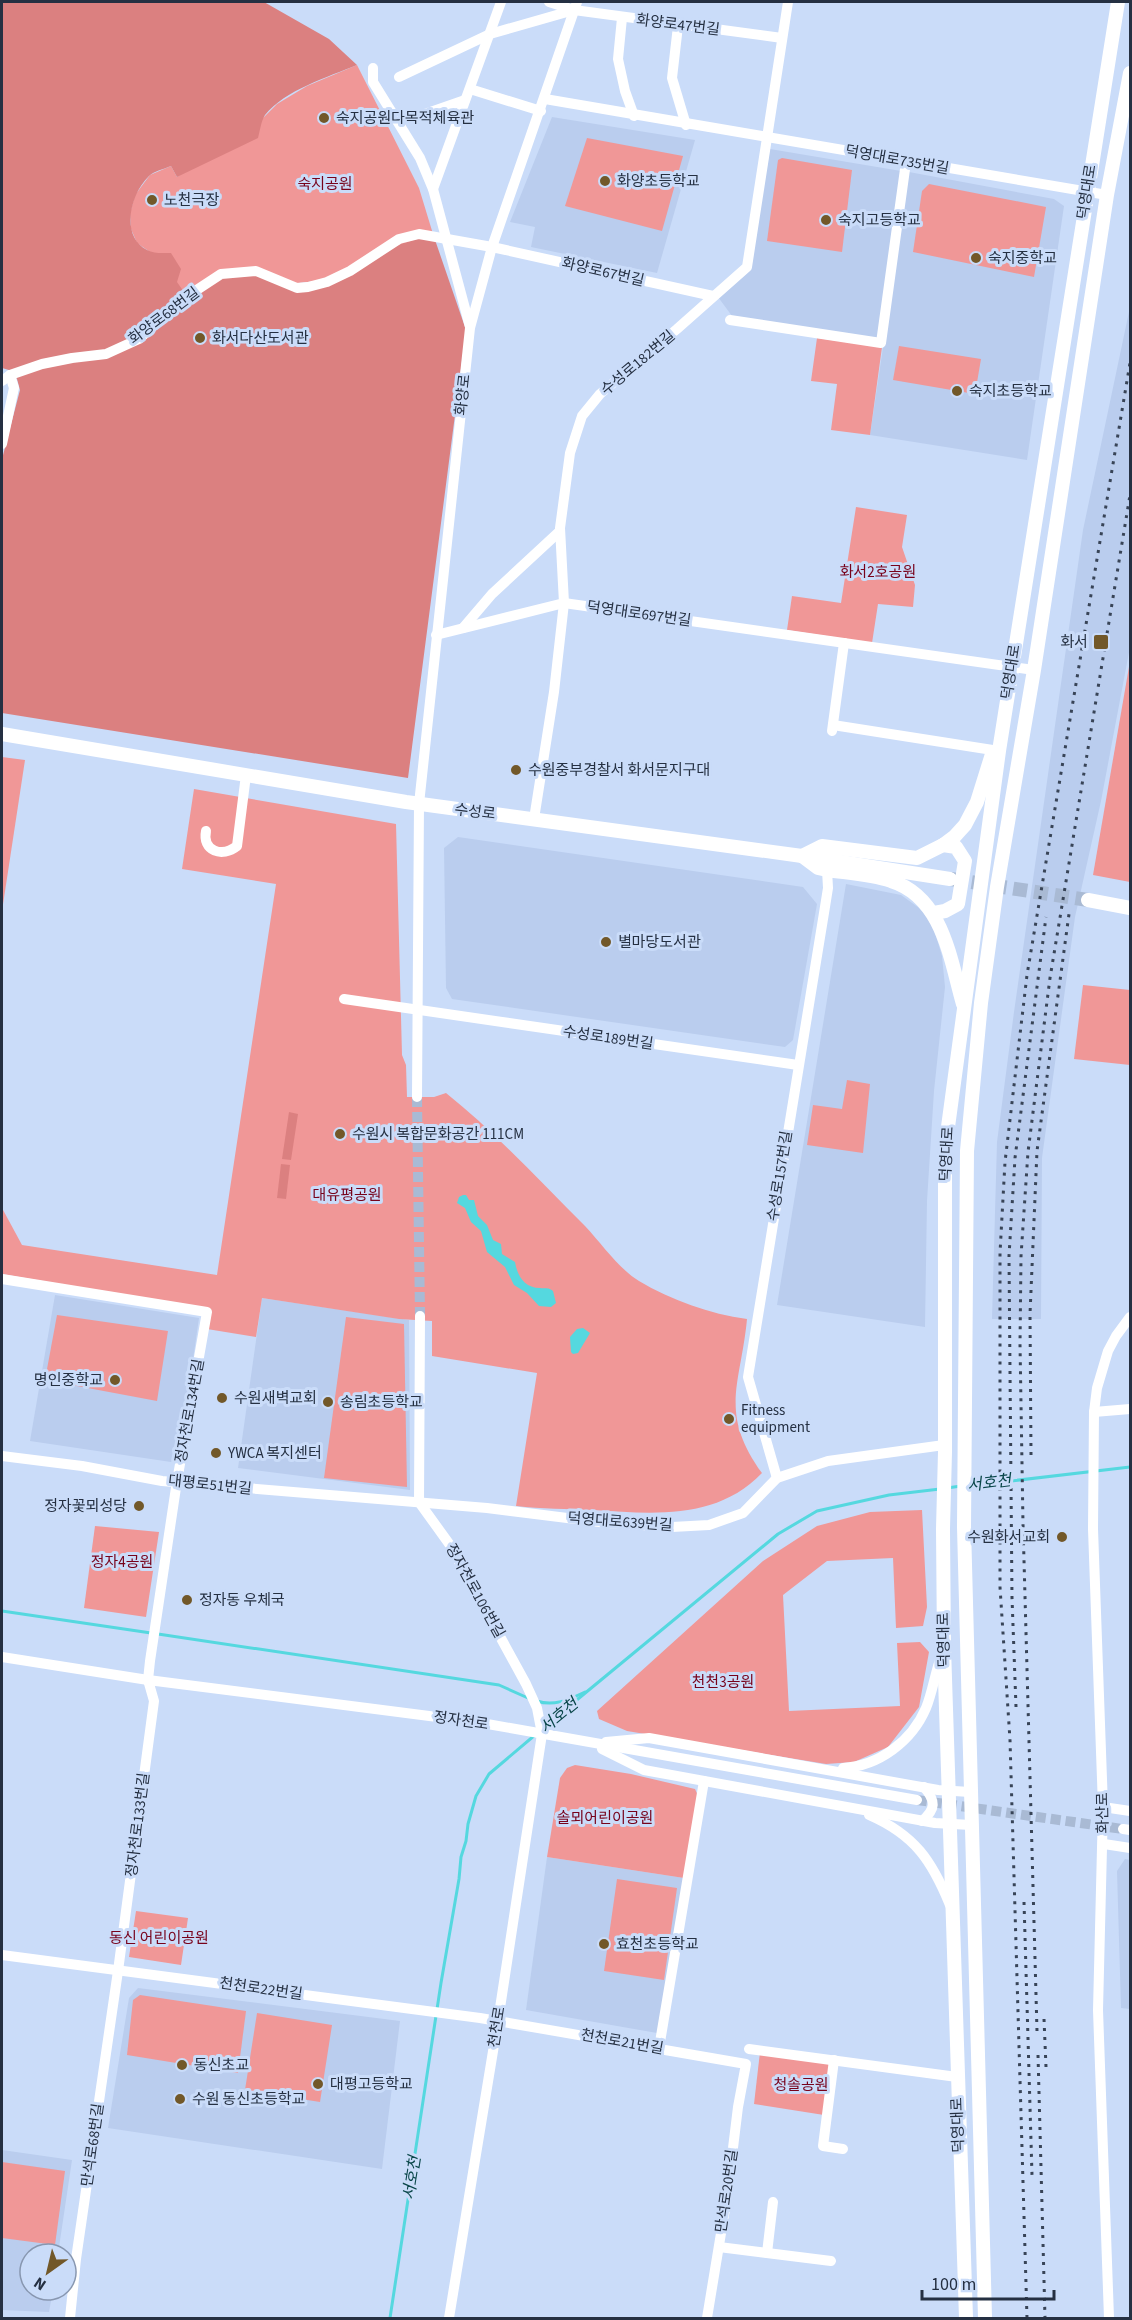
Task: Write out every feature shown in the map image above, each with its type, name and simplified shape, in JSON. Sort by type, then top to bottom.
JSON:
[{"type":"main road","name":"덕영대로","points":[[966,2319],[944,1648],[945,1149],[996,751],[1002,730],[1118,2]]},
{"type":"main road","points":[[1114,32],[1129,2]]},
{"type":"main road","name":"덕영대로","points":[[985,2319],[970,1825],[964,1527],[967,1151],[981,1003],[994,910],[1034,670],[1107,195],[1131,73]]},
{"type":"main road","name":"수성로","points":[[2,734],[419,804],[802,856],[950,879]]},
{"type":"main road","points":[[964,1009],[946,944],[934,913],[907,887],[890,880],[818,868],[802,856],[822,846],[917,858],[943,845],[965,825],[977,802],[996,751]]},
{"type":"main road","points":[[934,913],[945,911],[958,904],[965,861],[956,847],[943,845]]},
{"type":"main road","points":[[1088,900],[1131,908]]},
{"type":"street","points":[[433,189],[501,2]]},
{"type":"street","name":"화양로47번길","points":[[549,2],[576,6],[622,18],[782,38]]},
{"type":"street","name":"수성로182번길","points":[[534,819],[554,692],[564,603],[561,531],[570,453],[582,416],[600,394],[747,267],[788,2]]},
{"type":"street","points":[[399,77],[490,34],[576,6]]},
{"type":"street","name":"화양로","points":[[419,804],[470,328],[492,247],[576,6]]},
{"type":"street","points":[[622,18],[618,59],[625,91],[634,116]]},
{"type":"street","points":[[678,26],[672,78],[686,125]]},
{"type":"street","points":[[373,68],[373,82],[420,158],[433,189],[470,328]]},
{"type":"street","points":[[470,88],[541,111]]},
{"type":"street","name":"덕영대로735번길","points":[[545,99],[686,125],[1107,195]]},
{"type":"street","points":[[419,116],[465,100]]},
{"type":"street","points":[[730,320],[881,343],[906,162]]},
{"type":"street","name":"화양로68번길","points":[[4,376],[42,364],[106,354],[139,339],[183,299],[221,274],[256,271],[297,288],[308,287],[327,282],[350,271],[399,239],[419,234],[492,247]]},
{"type":"street","name":"화양로67번길","points":[[492,247],[713,296]]},
{"type":"street","points":[[2,444],[14,388],[4,376]]},
{"type":"street","points":[[463,629],[492,594],[561,531]]},
{"type":"street","name":"덕영대로697번길","points":[[436,635],[564,603],[1034,670]]},
{"type":"street","points":[[844,643],[833,728],[996,751]]},
{"type":"street","points":[[206,831],[206,844],[211,849],[220,853],[230,851],[237,846],[246,775]]},
{"type":"street","points":[[417,1097],[419,804]]},
{"type":"street","name":"수성로157번길","points":[[777,1478],[748,1377],[827,896],[827,870]]},
{"type":"street","name":"수성로189번길","points":[[344,999],[798,1065]]},
{"type":"street","name":"정자천로134번길","points":[[2,1279],[207,1312],[177,1481],[148,1680]]},
{"type":"street","points":[[419,1502],[420,1316]]},
{"type":"street","name":"화산로","points":[[1109,2319],[1098,2010],[1104,1844],[1096,1654],[1094,1412],[1102,1366],[1116,1336],[1131,1317]]},
{"type":"street","points":[[1094,1412],[1131,1409]]},
{"type":"street","name":"덕영대로639번길","points":[[419,1502],[618,1524],[672,1527],[709,1525],[743,1513],[777,1478],[828,1461],[945,1449]]},
{"type":"street","name":"대평로51번길","points":[[2,1456],[82,1466],[162,1481],[419,1502]]},
{"type":"street","name":"정자천로106번길","points":[[419,1502],[450,1545],[526,1684],[537,1708],[541,1734]]},
{"type":"street","points":[[826,1769],[855,1768],[872,1762],[887,1755],[904,1739],[925,1710],[944,1648]]},
{"type":"street","name":"정자천로","points":[[2,1657],[148,1680],[476,1722],[918,1800]]},
{"type":"street","name":"정자천로133번길","points":[[118,1971],[154,1701],[148,1680]]},
{"type":"street","name":"천천로","points":[[449,2319],[498,2021],[541,1734]]},
{"type":"street","points":[[591,1743],[649,1738],[924,1787],[970,1792]]},
{"type":"street","points":[[591,1743],[644,1770],[922,1821],[970,1825]]},
{"type":"street","points":[[658,2048],[704,1781]]},
{"type":"street","points":[[922,1821],[931,1813],[934,1806],[931,1796],[924,1787]]},
{"type":"street","points":[[1103,1806],[1131,1811]]},
{"type":"street","points":[[850,1807],[904,1834],[920,1850],[937,1872],[954,1915]]},
{"type":"street","points":[[1104,1844],[1131,1848]]},
{"type":"street","name":"천천로22번길","points":[[2,1955],[498,2021]]},
{"type":"street","name":"만석로68번길","points":[[70,2319],[76,2259],[118,1971]]},
{"type":"street","name":"천천로21번길","points":[[498,2021],[746,2064]]},
{"type":"street","points":[[749,2049],[957,2077]]},
{"type":"street","points":[[834,2060],[823,2146],[843,2149]]},
{"type":"street","name":"만석로20번길","points":[[707,2319],[746,2064]]},
{"type":"street","points":[[767,2253],[773,2202]]},
{"type":"street","points":[[719,2247],[831,2261]]},
{"type":"shaded area","points":[[2,2],[264,2],[329,39],[357,65],[308,85],[284,98],[265,115],[258,138],[177,177],[171,166],[151,174],[137,193],[131,214],[131,225],[133,235],[147,250],[156,253],[171,253],[181,269],[177,282],[186,295],[236,270],[297,285],[326,280],[369,254],[433,234],[466,330],[408,778],[2,713],[2,459],[20,390],[17,379],[9,370],[2,368]]},
{"type":"shaded area","name":"화양초등학교","points":[[552,117],[695,140],[657,273],[531,247],[535,227],[510,222]]},
{"type":"shaded area","name":"숙지고등학교","points":[[770,149],[901,171],[878,339],[732,316],[718,297],[750,269]]},
{"type":"shaded area","points":[[909,172],[1054,199],[1064,206],[1027,460],[870,435]]},
{"type":"shaded area","points":[[1130,307],[1130,647],[1101,801],[1075,917],[1042,1158],[1041,1319],[992,1319],[997,1142],[1014,1012],[1083,530]]},
{"type":"shaded area","points":[[458,837],[803,887],[817,904],[793,1040],[785,1047],[452,999],[446,988],[444,848]]},
{"type":"shaded area","points":[[846,884],[901,895],[919,908],[932,923],[942,956],[945,987],[934,1091],[927,1201],[925,1327],[777,1305]]},
{"type":"shaded area","points":[[289,1112],[298,1114],[291,1160],[282,1159]]},
{"type":"shaded area","points":[[281,1164],[290,1165],[286,1199],[277,1198]]},
{"type":"shaded area","points":[[466,1195],[469,1200],[474,1200],[478,1216],[487,1225],[493,1240],[501,1244],[502,1254],[515,1262],[522,1280],[530,1286],[553,1291],[556,1303],[551,1307],[539,1306],[527,1293],[514,1285],[505,1267],[487,1252],[481,1231],[471,1222],[465,1208],[457,1203],[459,1197]]},
{"type":"shaded area","name":"명인중학교","points":[[55,1295],[199,1318],[179,1457],[171,1462],[30,1441]]},
{"type":"shaded area","name":"송림초등학교","points":[[262,1298],[409,1320],[410,1490],[238,1468]]},
{"type":"shaded area","points":[[583,1328],[590,1333],[578,1353],[573,1354],[570,1337],[577,1329]]},
{"type":"shaded area","name":"효천초등학교","points":[[547,1857],[684,1878],[657,2033],[526,2010]]},
{"type":"shaded area","points":[[1125,1859],[1130,1860],[1130,2009],[1121,2008],[1117,1871]]},
{"type":"shaded area","points":[[138,1988],[400,2021],[382,2169],[108,2128],[129,1998]]},
{"type":"shaded area","points":[[2,2150],[72,2160],[60,2242],[18,2242],[18,2302],[51,2302],[49,2312],[2,2310]]},
{"type":"green space","name":"숙지공원","points":[[357,65],[419,188],[433,234],[326,280],[186,295],[150,252],[137,243],[131,229],[130,213],[135,195],[150,175],[171,166],[177,177],[264,117],[277,104],[307,86]]},
{"type":"green space","points":[[587,138],[683,156],[662,231],[565,206]]},
{"type":"green space","points":[[782,158],[852,170],[842,252],[767,241],[778,160]]},
{"type":"green space","points":[[929,184],[1046,207],[1034,277],[913,252],[922,191]]},
{"type":"green space","points":[[817,338],[882,347],[870,435],[831,430],[837,384],[811,381]]},
{"type":"green space","points":[[899,346],[981,359],[975,394],[893,380]]},
{"type":"green space","name":"화서2호공원","points":[[856,507],[907,515],[902,547],[915,585],[913,607],[878,604],[872,643],[787,630],[792,596],[841,603]]},
{"type":"green space","points":[[1130,661],[1130,882],[1093,875]]},
{"type":"green space","points":[[2,757],[25,760],[2,911]]},
{"type":"green space","name":"대유평공원","points":[[194,789],[396,824],[402,1055],[406,1065],[407,1097],[434,1097],[446,1093],[517,1158],[631,1276],[664,1294],[691,1305],[719,1314],[747,1319],[738,1380],[736,1415],[748,1452],[762,1473],[744,1488],[725,1499],[684,1511],[639,1513],[516,1506],[537,1373],[432,1356],[432,1321],[399,1319],[262,1298],[256,1337],[207,1329],[210,1310],[2,1274],[2,1208],[22,1245],[217,1275],[276,884],[182,869]]},
{"type":"green space","points":[[1083,985],[1130,990],[1130,1065],[1074,1059]]},
{"type":"green space","points":[[847,1080],[870,1084],[863,1153],[807,1145],[813,1105],[842,1109]]},
{"type":"green space","points":[[57,1315],[168,1331],[157,1401],[45,1380]]},
{"type":"green space","points":[[346,1317],[404,1324],[407,1487],[324,1478]]},
{"type":"green space","name":"천천3공원","points":[[922,1510],[927,1607],[923,1626],[896,1628],[893,1558],[827,1561],[783,1595],[789,1711],[900,1706],[897,1643],[920,1642],[929,1652],[919,1707],[888,1747],[854,1762],[826,1764],[627,1731],[599,1719],[597,1711],[763,1561],[817,1526],[870,1512]]},
{"type":"green space","name":"정자4공원","points":[[95,1526],[159,1532],[146,1617],[84,1608]]},
{"type":"green space","name":"솔뫼어린이공원","points":[[575,1765],[631,1774],[695,1789],[699,1798],[684,1878],[547,1857],[560,1778],[567,1768]]},
{"type":"green space","points":[[617,1879],[677,1888],[664,1980],[604,1971]]},
{"type":"green space","name":"동신 어린이공원","points":[[136,1911],[188,1918],[181,1965],[129,1957]]},
{"type":"green space","points":[[140,1995],[246,2011],[238,2073],[127,2055],[133,2000]]},
{"type":"green space","points":[[257,2013],[332,2025],[320,2102],[245,2090]]},
{"type":"green space","name":"청솔공원","points":[[760,2052],[832,2062],[824,2115],[754,2104]]},
{"type":"green space","points":[[2,2162],[65,2171],[55,2242],[2,2238]]},
{"type":"waterway","name":"서호천","points":[[968,1486],[1130,1467]]},
{"type":"waterway","name":"서호천","points":[[947,1488],[961,1486]]},
{"type":"waterway","name":"서호천","points":[[544,1727],[778,1534],[817,1511],[889,1495],[940,1489]]},
{"type":"waterway","points":[[2,1611],[151,1633]]},
{"type":"waterway","points":[[158,1634],[499,1685],[528,1698]]},
{"type":"waterway","points":[[537,1701],[556,1703],[585,1692]]},
{"type":"waterway","name":"서호천","points":[[390,2318],[441,1983],[468,1824],[476,1796],[489,1774],[535,1735]]},
{"type":"tunnel","points":[[951,879],[1088,900]]},
{"type":"tunnel","points":[[417,1097],[420,1316]]},
{"type":"tunnel","points":[[917,1800],[1123,1829]]},
{"type":"railway","points":[[1027,2318],[1010,1740],[1000,1587],[1000,1253],[1005,1162],[1027,975],[1130,363]]},
{"type":"railway","points":[[1037,2031],[1023,1524],[1021,1256],[1028,1152],[1050,978],[1130,495]]},
{"type":"railway","points":[[1031,1455],[1030,1314],[1037,1151],[1069,914]]},
{"type":"railway","points":[[1016,1707],[1012,1598],[1009,1256],[1015,1158],[1046,917]]},
{"type":"railway","points":[[1024,1902],[1032,2175]]},
{"type":"railway","points":[[1044,2019],[1046,2067]]},
{"type":"railway","points":[[1038,2055],[1045,2318]]},
{"type":"place","name":"숙지공원다목적체육관","points":[[324,118]]},
{"type":"place","name":"화양초등학교","points":[[605,181]]},
{"type":"place","name":"노천극장","points":[[152,200]]},
{"type":"place","name":"숙지고등학교","points":[[826,220]]},
{"type":"place","name":"숙지중학교","points":[[976,258]]},
{"type":"place","name":"화서다산도서관","points":[[200,338]]},
{"type":"place","name":"숙지초등학교","points":[[957,391]]},
{"type":"place","name":"화서","points":[[1101,642]]},
{"type":"place","name":"수원중부경찰서 화서문지구대","points":[[516,770]]},
{"type":"place","name":"별마당도서관","points":[[606,942]]},
{"type":"place","name":"수원시 복합문화공간 111CM","points":[[340,1134]]},
{"type":"place","name":"명인중학교","points":[[115,1380]]},
{"type":"place","name":"수원새벽교회","points":[[222,1398]]},
{"type":"place","name":"송림초등학교","points":[[328,1402]]},
{"type":"place","name":"Fitness equipment","points":[[729,1419]]},
{"type":"place","name":"YWCA 복지센터","points":[[216,1453]]},
{"type":"place","name":"정자꽃뫼성당","points":[[139,1506]]},
{"type":"place","name":"수원화서교회","points":[[1062,1537]]},
{"type":"place","name":"정자동 우체국","points":[[187,1600]]},
{"type":"place","name":"효천초등학교","points":[[604,1944]]},
{"type":"place","name":"동신초교","points":[[182,2065]]},
{"type":"place","name":"대평고등학교","points":[[318,2084]]},
{"type":"place","name":"수원 동신초등학교","points":[[180,2099]]}]
